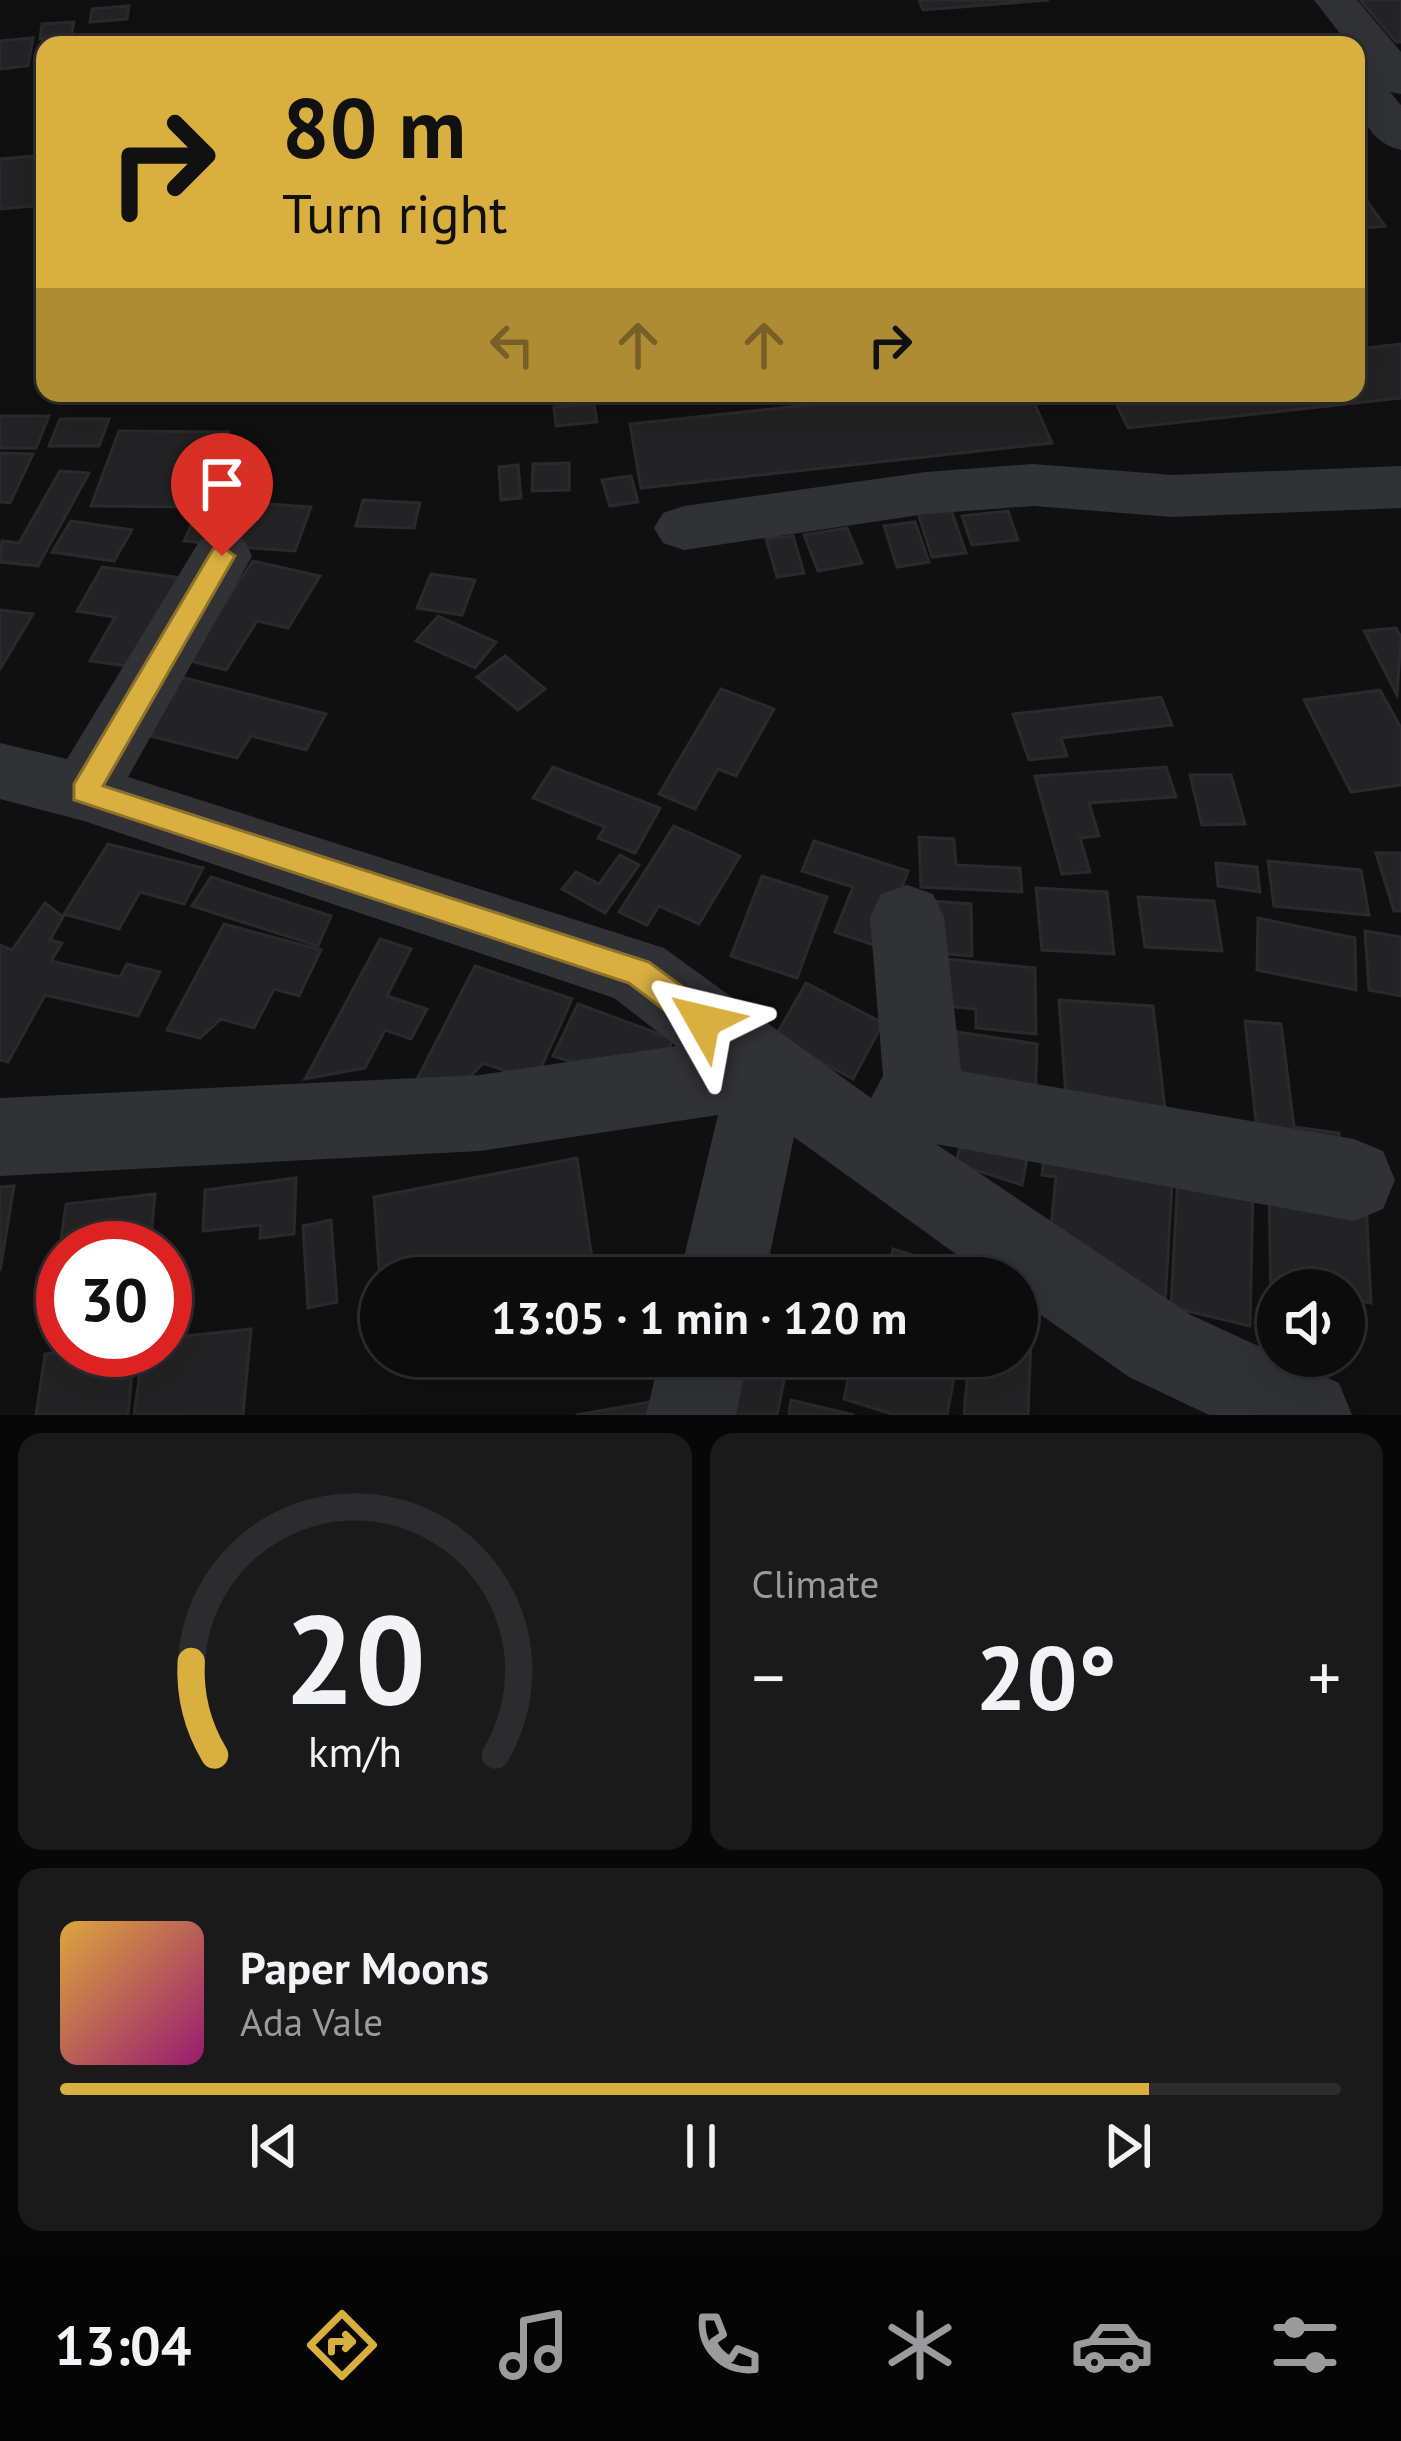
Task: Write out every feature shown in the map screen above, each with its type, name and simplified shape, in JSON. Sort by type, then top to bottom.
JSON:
[{"type":"street","points":[[1295,0],[1323,36]]},
{"type":"street","points":[[1335,0],[1364,36]]},
{"type":"street","points":[[1365,37],[1401,81]]},
{"type":"street","points":[[1365,89],[1399,130]]},
{"type":"street","points":[[684,528],[926,493],[1033,485],[1173,496],[1401,487]]},
{"type":"street","points":[[84,792],[222,556]]},
{"type":"street","points":[[0,771],[84,792],[638,972],[768,1070],[897,1126],[1160,1346],[1306,1415]]},
{"type":"street","points":[[897,1126],[922,1076],[908,917]]},
{"type":"street","points":[[0,1137],[480,1112],[768,1070]]},
{"type":"street","points":[[727,1257],[768,1070]]},
{"type":"street","points":[[897,1126],[1354,1180]]},
{"type":"street","points":[[691,1415],[699,1377]]},
{"type":"building","points":[[919,0],[1049,0],[923,10]]},
{"type":"building","points":[[1360,0],[1401,0],[1401,42],[1396,42]]},
{"type":"building","points":[[129,6],[127,19],[90,22],[92,9]]},
{"type":"building","points":[[74,22],[71,36],[40,36],[42,24]]},
{"type":"building","points":[[33,38],[28,66],[0,69],[0,41]]},
{"type":"building","points":[[36,156],[36,206],[0,209],[0,159]]},
{"type":"building","points":[[1365,198],[1385,226],[1365,228]]},
{"type":"building","points":[[1401,344],[1401,398],[1365,402],[1365,348]]},
{"type":"building","points":[[836,402],[1034,402],[1052,443],[641,488],[630,424]]},
{"type":"building","points":[[1115,402],[1365,402],[1128,428]]},
{"type":"building","points":[[594,404],[597,422],[556,426],[554,407]]},
{"type":"building","points":[[0,416],[49,416],[36,448],[0,448]]},
{"type":"building","points":[[60,419],[109,419],[99,446],[49,446]]},
{"type":"building","points":[[119,431],[229,432],[221,457],[206,457],[191,507],[91,506]]},
{"type":"building","points":[[0,453],[33,454],[10,503],[0,502]]},
{"type":"building","points":[[569,463],[569,490],[532,491],[533,464]]},
{"type":"building","points":[[518,465],[521,498],[501,500],[499,467]]},
{"type":"building","points":[[60,471],[89,473],[38,566],[0,562],[2,541],[19,543]]},
{"type":"building","points":[[631,476],[638,502],[610,506],[602,480]]},
{"type":"building","points":[[208,488],[247,491],[223,545],[184,541]]},
{"type":"building","points":[[363,500],[420,503],[414,528],[356,526]]},
{"type":"building","points":[[255,503],[311,507],[295,551],[237,547]]},
{"type":"building","points":[[949,504],[966,553],[932,557],[916,507]]},
{"type":"building","points":[[1008,511],[1018,540],[972,545],[962,516]]},
{"type":"building","points":[[71,521],[132,530],[114,561],[52,552]]},
{"type":"building","points":[[915,522],[929,562],[897,567],[884,526]]},
{"type":"building","points":[[847,528],[862,563],[818,571],[804,535]]},
{"type":"building","points":[[793,536],[804,573],[777,577],[766,539]]},
{"type":"building","points":[[253,561],[320,576],[288,628],[257,621],[226,670],[187,660]]},
{"type":"building","points":[[102,567],[182,578],[135,667],[90,661],[115,617],[77,611]]},
{"type":"building","points":[[431,574],[475,580],[462,615],[417,608]]},
{"type":"building","points":[[0,610],[33,614],[0,669]]},
{"type":"building","points":[[438,616],[496,642],[475,668],[416,641]]},
{"type":"building","points":[[1396,628],[1401,637],[1397,695],[1364,631]]},
{"type":"building","points":[[505,656],[545,689],[518,710],[477,677]]},
{"type":"building","points":[[177,676],[326,714],[306,750],[251,736],[237,758],[139,733]]},
{"type":"building","points":[[721,689],[774,709],[736,776],[718,769],[695,809],[659,794]]},
{"type":"building","points":[[1380,690],[1401,728],[1401,785],[1351,792],[1304,700]]},
{"type":"building","points":[[1161,697],[1172,725],[1061,738],[1067,756],[1029,760],[1013,714]]},
{"type":"building","points":[[553,767],[660,808],[635,853],[598,838],[605,827],[533,798]]},
{"type":"building","points":[[1166,767],[1176,797],[1089,803],[1099,836],[1080,838],[1090,872],[1062,874],[1035,776]]},
{"type":"building","points":[[1190,775],[1231,775],[1245,824],[1202,825]]},
{"type":"building","points":[[674,826],[740,856],[699,924],[659,906],[647,925],[619,912]]},
{"type":"building","points":[[919,837],[954,839],[956,865],[1020,868],[1022,892],[921,887]]},
{"type":"building","points":[[814,841],[908,871],[880,947],[835,932],[853,887],[802,871]]},
{"type":"building","points":[[108,844],[203,868],[184,904],[140,892],[119,929],[64,914]]},
{"type":"building","points":[[1376,853],[1401,853],[1401,911],[1394,911]]},
{"type":"building","points":[[620,855],[639,865],[605,913],[562,889],[576,872],[599,884]]},
{"type":"building","points":[[1268,861],[1361,870],[1369,915],[1274,906]]},
{"type":"building","points":[[1216,863],[1257,867],[1260,892],[1218,886]]},
{"type":"building","points":[[762,876],[827,897],[797,978],[731,956]]},
{"type":"building","points":[[211,877],[331,916],[318,946],[192,906]]},
{"type":"building","points":[[1036,888],[1107,892],[1114,954],[1042,950]]},
{"type":"building","points":[[1138,897],[1214,901],[1222,951],[1145,947]]},
{"type":"building","points":[[918,900],[971,904],[972,956],[919,952]]},
{"type":"building","points":[[45,903],[63,917],[50,940],[62,943],[51,961],[120,977],[127,964],[160,972],[138,1016],[45,995],[8,1062],[0,1060],[0,945],[12,950]]},
{"type":"building","points":[[1258,918],[1355,938],[1356,990],[1257,970]]},
{"type":"building","points":[[224,924],[321,950],[299,996],[274,989],[254,1028],[221,1019],[200,1038],[167,1030]]},
{"type":"building","points":[[1365,931],[1401,937],[1401,996],[1369,990]]},
{"type":"building","points":[[380,939],[411,949],[387,996],[427,1009],[411,1039],[385,1030],[365,1068],[305,1079]]},
{"type":"building","points":[[927,957],[1035,968],[1036,1034],[976,1028],[976,1009],[925,1004]]},
{"type":"building","points":[[475,966],[572,999],[535,1081],[483,1063],[469,1078],[417,1079]]},
{"type":"building","points":[[806,983],[883,1023],[853,1079],[775,1037]]},
{"type":"building","points":[[1059,1000],[1153,1006],[1166,1118],[1067,1110]]},
{"type":"building","points":[[578,1004],[673,1039],[656,1078],[618,1076],[553,1056]]},
{"type":"building","points":[[1245,1021],[1281,1024],[1294,1127],[1339,1133],[1341,1149],[1258,1140]]},
{"type":"building","points":[[951,1031],[1037,1044],[1035,1106],[946,1092]]},
{"type":"building","points":[[964,1129],[1029,1148],[1022,1185],[956,1164]]},
{"type":"building","points":[[1046,1138],[1173,1168],[1165,1304],[1048,1256],[1056,1177],[1042,1175]]},
{"type":"building","points":[[577,1158],[592,1257],[378,1257],[374,1197]]},
{"type":"building","points":[[1178,1173],[1253,1190],[1250,1326],[1171,1307]]},
{"type":"building","points":[[296,1178],[294,1234],[260,1238],[261,1225],[203,1231],[205,1190]]},
{"type":"building","points":[[1269,1180],[1366,1200],[1371,1303],[1365,1302],[1365,1269],[1270,1269]]},
{"type":"building","points":[[14,1186],[0,1271],[0,1187]]},
{"type":"building","points":[[155,1194],[152,1221],[64,1221],[66,1204]]},
{"type":"building","points":[[331,1220],[337,1302],[308,1308],[303,1226]]},
{"type":"building","points":[[893,1249],[919,1257],[891,1257]]},
{"type":"building","points":[[251,1329],[243,1415],[134,1415],[139,1377],[192,1377],[192,1335]]},
{"type":"building","points":[[42,1377],[132,1377],[128,1415],[36,1415]]},
{"type":"building","points":[[724,1377],[785,1377],[777,1415],[715,1415]]},
{"type":"building","points":[[849,1377],[954,1377],[947,1415],[895,1415],[844,1399]]},
{"type":"building","points":[[967,1377],[1030,1377],[1028,1415],[964,1415]]},
{"type":"building","points":[[791,1400],[854,1415],[789,1415]]},
{"type":"building","points":[[650,1402],[652,1415],[576,1415]]},
{"type":"route","points":[[222,556],[84,792],[638,972],[703,1021]]}]
